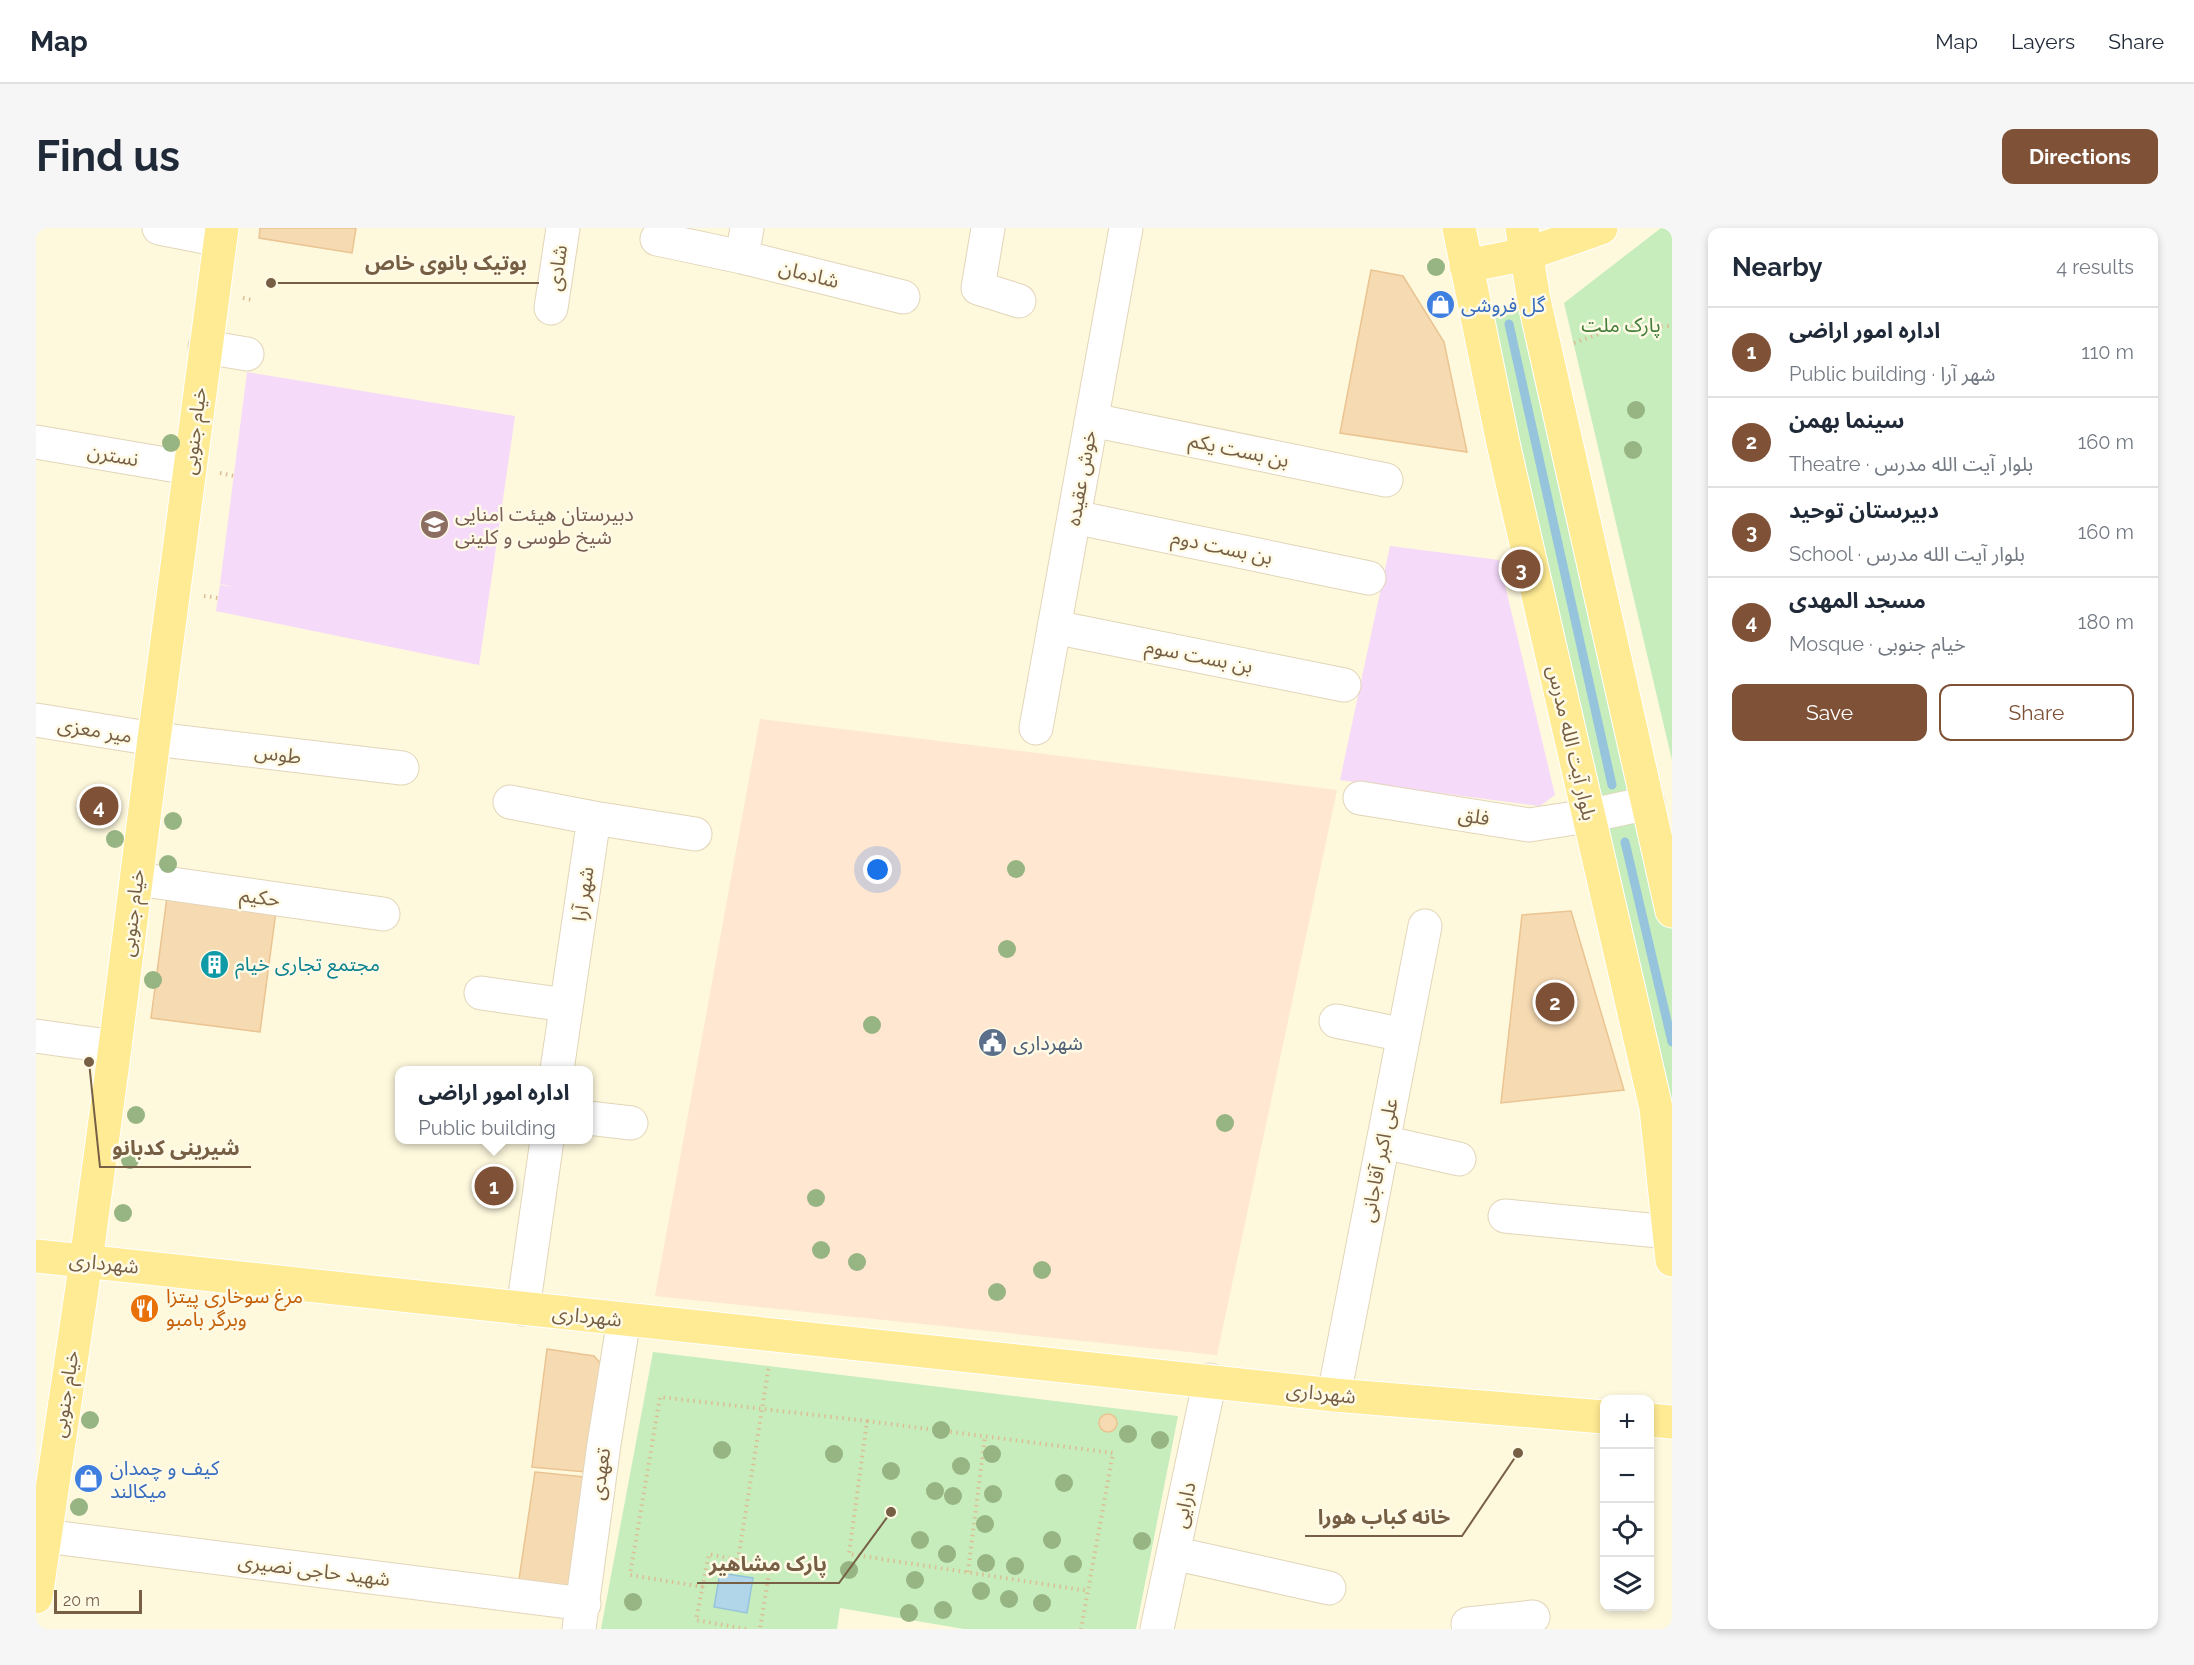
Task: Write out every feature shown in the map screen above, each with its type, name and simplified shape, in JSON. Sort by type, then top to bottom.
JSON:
[{"type":"main road","name":"بلوار آیت الله مدرس","points":[[1457,228],[1503,443],[1656,1108],[1671,1246]]},
{"type":"main road","points":[[1466,266],[1524,241],[1601,228]]},
{"type":"main road","name":"خیام جنوبی","points":[[37,1582],[44,1536],[43,1488],[86,1261],[221,234]]},
{"type":"main road","points":[[1524,241],[1546,353],[1672,911]]},
{"type":"main road","name":"شهرداری","points":[[36,1256],[1334,1395],[1600,1417]]},
{"type":"main road","points":[[1654,1420],[1672,1422]]},
{"type":"street","points":[[159,228],[221,234]]},
{"type":"street","name":"شادی","points":[[551,308],[563,228]]},
{"type":"street","points":[[988,228],[978,288],[1018,301]]},
{"type":"street","name":"خوش عقیده","points":[[1036,728],[1126,228]]},
{"type":"street","name":"شادمان","points":[[657,238],[745,243],[903,297]]},
{"type":"street","points":[[205,347],[247,354]]},
{"type":"street","name":"بن بست یکم","points":[[1092,420],[1386,480]]},
{"type":"street","name":"نسترن","points":[[36,442],[189,468]]},
{"type":"street","name":"بن بست دوم","points":[[1074,517],[1369,578]]},
{"type":"street","name":"بن بست سوم","points":[[1054,627],[1344,685]]},
{"type":"street","name":"میر معزی","points":[[36,720],[154,740]]},
{"type":"street","name":"طوس","points":[[154,740],[402,768]]},
{"type":"street","name":"فلق","points":[[1360,798],[1529,825],[1588,816],[1648,803]]},
{"type":"street","points":[[510,802],[695,834]]},
{"type":"street","name":"شهر آرا","points":[[558,1066],[594,818]]},
{"type":"street","name":"حکیم","points":[[137,879],[383,914]]},
{"type":"street","name":"علی اکبر آقاجانی","points":[[1334,1395],[1425,926]]},
{"type":"street","points":[[481,993],[566,1005]]},
{"type":"street","points":[[1336,1021],[1404,1035]]},
{"type":"street","points":[[36,1036],[115,1047]]},
{"type":"street","points":[[593,1119],[631,1123]]},
{"type":"street","points":[[1383,1142],[1459,1159]]},
{"type":"street","points":[[523,1309],[546,1144]]},
{"type":"street","points":[[1505,1216],[1671,1246]]},
{"type":"street","name":"تعهدی","points":[[582,1617],[604,1444],[624,1319]]},
{"type":"street","name":"دارایی","points":[[1157,1629],[1210,1380]]},
{"type":"street","name":"شهید حاجی نصیری","points":[[44,1536],[582,1617]]},
{"type":"street","points":[[1173,1553],[1329,1588]]},
{"type":"street","points":[[1469,1629],[1468,1624],[1533,1617]]},
{"type":"path","points":[[1546,353],[1618,327],[1672,326]]},
{"type":"path","points":[[738,1560],[773,1336]]},
{"type":"path","points":[[703,1587],[630,1575],[660,1397],[1113,1453],[1081,1629]]},
{"type":"path","points":[[867,1421],[849,1554],[1089,1591]]},
{"type":"path","points":[[968,1572],[985,1436]]},
{"type":"path","points":[[746,1629],[696,1620],[709,1554],[770,1567],[760,1629]]},
{"type":"shaded area","points":[[247,372],[515,416],[479,665],[216,611],[220,585],[235,587],[220,584]]},
{"type":"shaded area","points":[[1390,546],[1499,560],[1555,795],[1540,806],[1340,780]]},
{"type":"shaded area","name":"شهرداری","points":[[760,719],[1337,790],[1217,1355],[655,1296]]},
{"type":"green space","name":"پارک ملت","points":[[1661,228],[1672,228],[1672,760],[1564,303]]},
{"type":"green space","points":[[1534,300],[1640,766],[1628,794],[1600,797],[1475,314]]},
{"type":"green space","points":[[1635,821],[1672,911],[1672,1260],[1607,827]]},
{"type":"green space","points":[[653,1352],[1178,1416],[1136,1629],[964,1629],[840,1608],[837,1629],[601,1629]]},
{"type":"water","points":[[720,1573],[753,1578],[747,1613],[714,1607]]},
{"type":"building","points":[[260,228],[356,228],[352,253],[259,238]]},
{"type":"building","points":[[1371,270],[1403,276],[1444,342],[1467,452],[1340,433]]},
{"type":"building","name":"مجتمع تجاری خیام","points":[[167,897],[276,911],[260,1032],[151,1018]]},
{"type":"building","points":[[1571,911],[1624,1090],[1501,1103],[1522,915]]},
{"type":"building","points":[[547,1349],[594,1356],[602,1365],[586,1472],[532,1467]]},
{"type":"building","points":[[1104,1414],[1112,1414],[1117,1419],[1115,1430],[1104,1432],[1099,1427],[1099,1419]]},
{"type":"building","points":[[535,1472],[594,1478],[574,1594],[518,1586]]},
{"type":"waterway","points":[[1509,324],[1612,785]]},
{"type":"waterway","points":[[1625,842],[1672,1042]]},
{"type":"place","name":"بوتیک بانوی خاص","points":[[271,283]]},
{"type":"place","name":"گل فروشی","points":[[1440,305]]},
{"type":"place","name":"دبیرستان هیئت امنایی شیخ طوسی و کلینی","points":[[434,525]]},
{"type":"place","name":"دبیرستان توحید","points":[[1521,569]]},
{"type":"place","name":"مسجد المهدی","points":[[99,806]]},
{"type":"place","name":"مجتمع تجاری خیام","points":[[214,964]]},
{"type":"place","name":"سینما بهمن","points":[[1555,1002]]},
{"type":"place","name":"شهرداری","points":[[992,1043]]},
{"type":"place","name":"شیرینی کدبانو","points":[[89,1062]]},
{"type":"place","name":"اداره امور اراضی","points":[[494,1186]]},
{"type":"place","name":"مرغ سوخاری پیتزا وبرگر بامبو","points":[[145,1308]]},
{"type":"place","name":"خانه کباب هورا","points":[[1518,1453]]},
{"type":"place","name":"کیف و چمدان میکالند","points":[[89,1479]]},
{"type":"place","name":"پارک مشاهیر","points":[[891,1512]]}]
